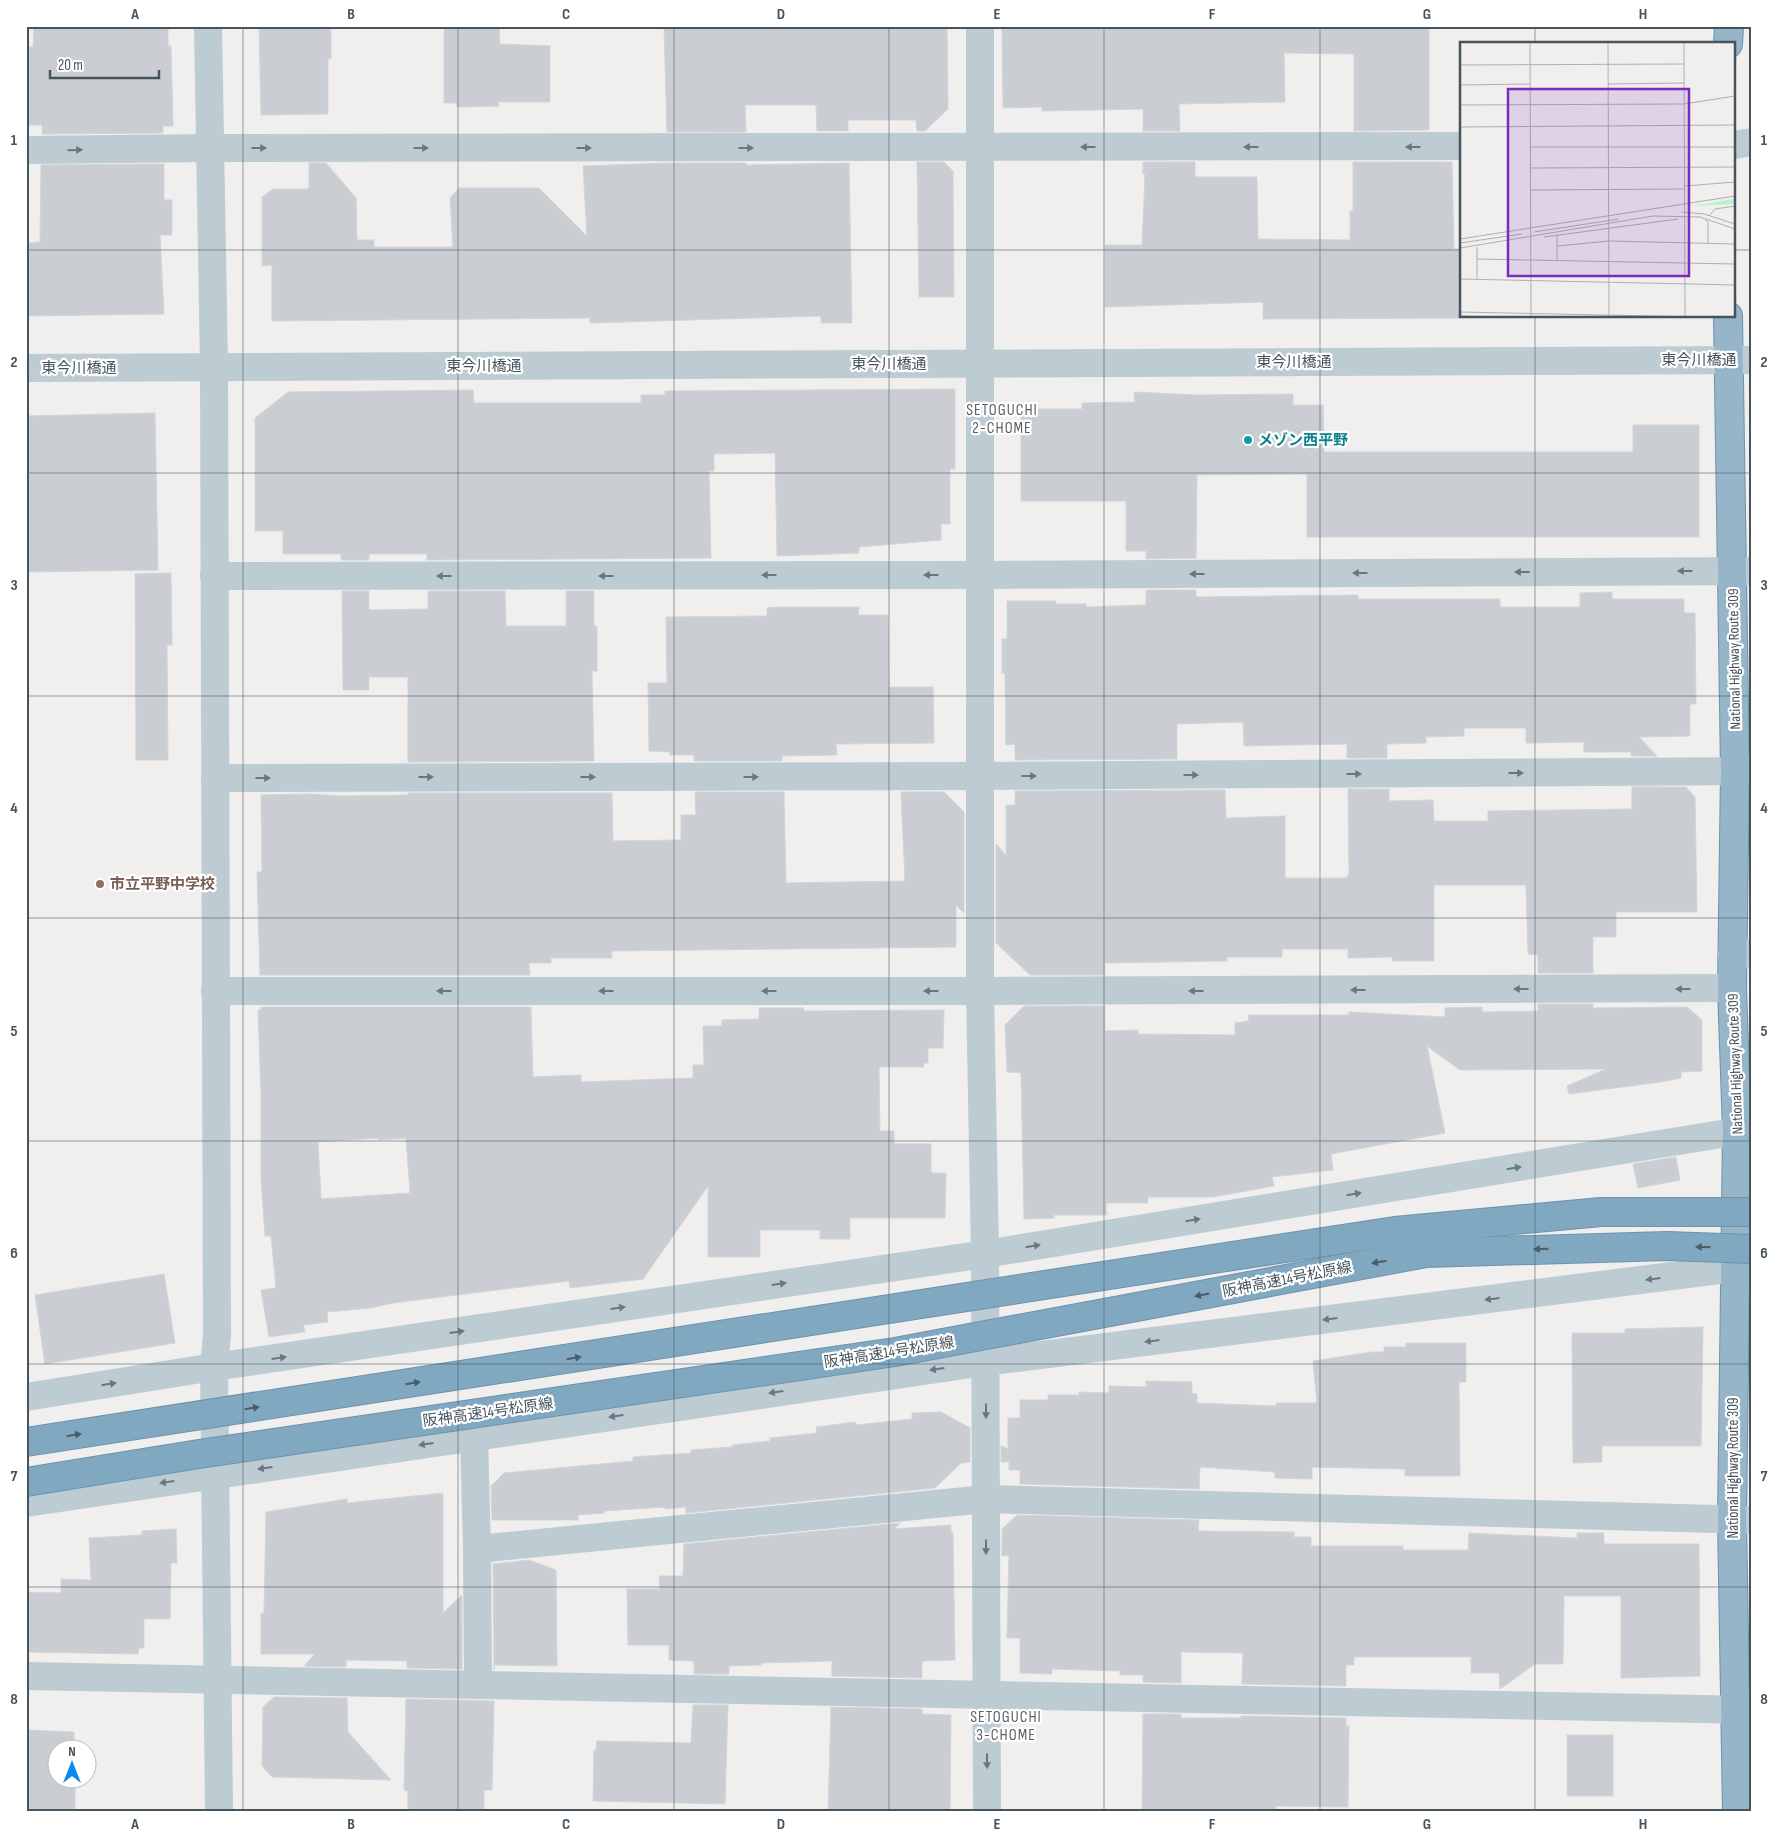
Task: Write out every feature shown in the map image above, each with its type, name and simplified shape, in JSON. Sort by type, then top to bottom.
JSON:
[{"type":"highway","points":[[1728,42],[1729,26]]},
{"type":"highway","name":"National Highway Route 309","points":[[1729,318],[1740,360],[1743,571],[1744,771],[1742,954],[1732,988],[1745,1130],[1746,1262],[1742,1520],[1743,1710],[1737,1811]]},
{"type":"highway","name":"阪神高速14号松原線","points":[[26,1442],[1395,1231],[1601,1212],[1752,1212]]},
{"type":"highway","name":"阪神高速14号松原線","points":[[26,1482],[199,1454],[895,1352],[1426,1253],[1668,1246],[1746,1262]]},
{"type":"street","points":[[208,26],[214,367],[217,1335],[214,1367],[219,1811]]},
{"type":"street","points":[[980,26],[980,991],[986,1362],[987,1811]]},
{"type":"street","points":[[1736,145],[1752,142]]},
{"type":"street","points":[[26,150],[1460,146]]},
{"type":"street","name":"東今川橋通","points":[[26,368],[1740,360]]},
{"type":"street","points":[[214,576],[980,575],[1743,571]]},
{"type":"street","points":[[215,778],[980,776],[1744,771]]},
{"type":"street","points":[[215,991],[980,991],[1732,988]]},
{"type":"street","points":[[26,1397],[214,1367],[985,1254],[1745,1130]]},
{"type":"street","points":[[26,1503],[986,1362],[1746,1262]]},
{"type":"street","points":[[474,1437],[478,1685]]},
{"type":"street","points":[[477,1548],[986,1499],[1742,1520]]},
{"type":"street","points":[[26,1676],[1743,1710]]},
{"type":"building","points":[[34,26],[168,26],[168,46],[171,46],[173,126],[163,126],[163,133],[42,134],[42,125],[26,125],[26,47],[33,47]]},
{"type":"building","points":[[259,26],[325,26],[325,29],[331,29],[331,58],[328,59],[328,114],[261,115]]},
{"type":"building","points":[[444,26],[499,26],[500,44],[550,46],[550,102],[498,102],[499,106],[457,107],[457,103],[444,103]]},
{"type":"building","points":[[664,26],[947,26],[948,109],[925,131],[917,131],[916,120],[848,120],[848,131],[817,131],[816,105],[745,105],[746,132],[667,132]]},
{"type":"building","points":[[1002,26],[1429,26],[1429,130],[1354,131],[1354,54],[1284,53],[1285,102],[1179,104],[1180,131],[1143,131],[1143,109],[1042,111],[1042,107],[1003,108]]},
{"type":"building","points":[[917,162],[944,162],[953,171],[954,297],[919,297]]},
{"type":"building","points":[[1143,162],[1195,162],[1195,177],[1257,177],[1258,239],[1350,240],[1350,211],[1353,211],[1353,162],[1452,162],[1454,249],[1460,249],[1460,318],[1462,318],[1263,319],[1263,302],[1105,307],[1105,245],[1142,245],[1145,174],[1143,174]]},
{"type":"building","points":[[309,163],[326,163],[356,198],[357,240],[374,240],[374,247],[453,247],[450,198],[459,188],[539,188],[587,236],[583,166],[669,163],[746,163],[746,165],[849,163],[852,323],[821,323],[821,316],[590,323],[590,318],[272,321],[272,265],[262,266],[262,197],[273,189],[309,189]]},
{"type":"building","points":[[164,164],[164,200],[172,200],[172,235],[160,235],[164,314],[26,316],[26,243],[40,242],[41,165]]},
{"type":"building","points":[[955,389],[955,469],[950,469],[950,524],[941,524],[941,540],[859,547],[859,553],[777,556],[775,453],[714,454],[714,471],[709,471],[711,558],[427,560],[427,554],[369,554],[369,560],[341,560],[341,554],[283,554],[283,531],[255,531],[255,418],[288,392],[473,390],[474,403],[641,403],[641,395],[665,395],[665,391]]},
{"type":"building","points":[[1134,392],[1197,395],[1293,394],[1293,405],[1323,405],[1324,452],[1633,452],[1633,425],[1699,425],[1699,537],[1307,537],[1307,474],[1197,475],[1196,558],[1146,559],[1146,551],[1126,551],[1126,501],[1021,501],[1021,409],[1082,409],[1082,403],[1135,402]]},
{"type":"building","points":[[155,413],[158,570],[26,572],[26,416]]},
{"type":"building","points":[[171,573],[172,645],[167,645],[168,760],[136,760],[135,574]]},
{"type":"building","points":[[1146,590],[1196,590],[1196,597],[1358,595],[1358,599],[1500,599],[1500,607],[1580,607],[1580,593],[1612,592],[1612,599],[1684,599],[1684,613],[1695,613],[1696,704],[1690,704],[1690,736],[1639,737],[1657,756],[1631,756],[1631,752],[1584,752],[1584,742],[1526,743],[1526,728],[1464,728],[1464,736],[1426,737],[1426,743],[1387,744],[1387,758],[1347,758],[1347,744],[1244,746],[1243,722],[1177,724],[1177,759],[1015,760],[1015,744],[1006,745],[1005,673],[1002,673],[1002,639],[1007,639],[1007,601],[1056,601],[1056,604],[1086,604],[1086,607],[1146,605]]},
{"type":"building","points":[[342,591],[369,591],[369,610],[428,609],[428,591],[505,591],[506,626],[566,626],[566,591],[594,591],[594,626],[597,626],[597,671],[592,671],[594,761],[408,762],[408,677],[369,677],[369,690],[343,690]]},
{"type":"building","points":[[859,607],[858,615],[888,615],[889,687],[933,687],[934,743],[836,744],[837,755],[782,756],[782,761],[694,761],[694,755],[670,755],[670,752],[649,751],[648,683],[667,683],[666,617],[767,616],[767,608]]},
{"type":"building","points":[[1632,787],[1686,787],[1695,797],[1697,912],[1616,912],[1616,937],[1593,937],[1593,973],[1538,973],[1538,955],[1528,954],[1526,885],[1434,885],[1434,961],[1392,961],[1392,957],[1348,958],[1348,949],[1282,949],[1282,957],[1227,957],[1227,961],[1105,963],[1105,975],[1030,975],[996,943],[996,844],[1006,855],[1006,805],[1015,805],[1015,791],[1225,790],[1226,818],[1285,816],[1285,878],[1347,878],[1349,875],[1348,789],[1389,789],[1389,801],[1433,800],[1434,821],[1488,821],[1488,811],[1632,809]]},
{"type":"building","points":[[695,792],[784,792],[786,883],[905,881],[901,792],[944,792],[964,812],[964,913],[956,905],[956,947],[611,951],[612,958],[551,958],[551,963],[529,963],[530,975],[260,975],[257,872],[262,872],[261,795],[612,793],[613,841],[681,840],[681,815],[696,815]]},
{"type":"building","points":[[1538,1004],[1593,1004],[1593,1008],[1687,1007],[1702,1020],[1702,1071],[1681,1072],[1681,1078],[1661,1082],[1569,1094],[1567,1086],[1606,1069],[1460,1070],[1427,1046],[1445,1133],[1331,1154],[1333,1170],[1272,1177],[1274,1186],[1213,1197],[1148,1197],[1148,1203],[1106,1203],[1107,1215],[1054,1215],[1054,1218],[1024,1219],[1021,1073],[1007,1072],[1005,1025],[1024,1006],[1105,1006],[1105,1031],[1138,1030],[1138,1034],[1235,1035],[1235,1023],[1248,1021],[1249,1015],[1349,1015],[1349,1012],[1445,1017],[1445,1008],[1482,1007],[1482,1012],[1538,1011]]},
{"type":"building","points":[[261,1007],[531,1007],[533,1077],[581,1075],[581,1082],[693,1078],[693,1065],[704,1065],[703,1026],[722,1026],[722,1020],[759,1019],[759,1008],[804,1008],[804,1011],[944,1010],[943,1048],[928,1048],[928,1063],[924,1063],[924,1067],[879,1067],[880,1131],[894,1131],[894,1144],[931,1144],[931,1173],[946,1173],[945,1218],[850,1218],[850,1239],[820,1239],[820,1230],[760,1230],[760,1257],[708,1257],[708,1186],[643,1279],[570,1288],[569,1281],[393,1303],[371,1308],[327,1312],[328,1322],[303,1325],[305,1332],[269,1337],[261,1290],[276,1288],[271,1236],[265,1236],[261,1179],[261,1093],[258,1010],[261,1010]],"holes":[[[378,1138],[378,1140],[406,1138],[410,1193],[321,1199],[318,1142]]]},
{"type":"building","points":[[1676,1157],[1680,1180],[1638,1188],[1633,1164]]},
{"type":"building","points":[[164,1274],[175,1343],[45,1364],[35,1295]]},
{"type":"building","points":[[1703,1327],[1701,1446],[1602,1446],[1602,1462],[1573,1463],[1572,1333],[1625,1333],[1625,1329]]},
{"type":"building","points":[[1406,1343],[1466,1343],[1466,1382],[1459,1382],[1460,1476],[1405,1476],[1405,1469],[1312,1467],[1312,1479],[1275,1478],[1275,1472],[1200,1467],[1199,1489],[1020,1484],[1020,1470],[1009,1470],[1009,1462],[1001,1462],[1001,1446],[1008,1449],[1008,1418],[1020,1418],[1020,1400],[1048,1400],[1048,1395],[1079,1395],[1079,1392],[1109,1393],[1109,1386],[1146,1387],[1146,1381],[1192,1382],[1192,1393],[1197,1394],[1197,1403],[1276,1406],[1276,1403],[1317,1403],[1313,1361],[1372,1352],[1384,1352],[1384,1347],[1406,1347]]},
{"type":"building","points":[[941,1412],[970,1428],[970,1462],[961,1463],[935,1488],[686,1513],[686,1507],[665,1509],[665,1507],[604,1511],[604,1513],[578,1515],[578,1520],[492,1520],[491,1486],[504,1473],[633,1461],[633,1457],[691,1453],[691,1450],[732,1447],[732,1445],[770,1441],[770,1438],[817,1433],[816,1427],[855,1422],[856,1425],[912,1419],[912,1413]]},
{"type":"building","points":[[443,1493],[443,1613],[462,1595],[462,1669],[407,1668],[407,1661],[346,1660],[346,1667],[304,1666],[315,1654],[261,1654],[261,1613],[264,1613],[266,1512],[347,1499],[347,1503]]},
{"type":"building","points":[[1017,1515],[1199,1520],[1198,1531],[1294,1532],[1294,1537],[1311,1537],[1311,1546],[1403,1546],[1403,1550],[1468,1550],[1469,1533],[1577,1538],[1577,1533],[1604,1533],[1604,1544],[1699,1544],[1700,1676],[1621,1678],[1621,1596],[1564,1596],[1563,1664],[1535,1664],[1500,1689],[1499,1673],[1471,1673],[1471,1657],[1354,1657],[1354,1665],[1346,1665],[1346,1686],[1242,1684],[1243,1653],[1181,1652],[1181,1683],[1143,1682],[1143,1675],[1120,1675],[1120,1671],[1052,1669],[1052,1674],[1020,1673],[1020,1638],[1007,1638],[1009,1555],[1002,1556],[1002,1529]]},
{"type":"building","points":[[900,1523],[894,1529],[951,1525],[951,1533],[953,1533],[955,1660],[922,1661],[922,1678],[832,1676],[832,1661],[729,1666],[729,1674],[694,1674],[694,1661],[669,1660],[669,1645],[628,1645],[627,1589],[660,1589],[659,1576],[683,1576],[684,1544]]},
{"type":"building","points":[[176,1529],[177,1563],[171,1563],[170,1619],[144,1619],[144,1648],[139,1648],[138,1654],[26,1652],[26,1592],[61,1593],[61,1579],[91,1580],[89,1538],[142,1535],[142,1531]]},
{"type":"building","points":[[529,1560],[556,1570],[557,1666],[494,1665],[494,1670],[493,1564]]},
{"type":"building","points":[[274,1697],[347,1698],[348,1732],[391,1780],[272,1777],[262,1766],[263,1707]]},
{"type":"building","points":[[406,1699],[494,1701],[492,1790],[484,1790],[484,1811],[408,1811],[408,1791],[404,1790]]},
{"type":"building","points":[[693,1705],[728,1705],[725,1804],[593,1801],[594,1750],[596,1750],[597,1741],[691,1743]]},
{"type":"building","points":[[831,1707],[922,1709],[922,1714],[951,1715],[950,1811],[828,1811]]},
{"type":"building","points":[[1143,1714],[1181,1714],[1181,1718],[1241,1718],[1241,1716],[1346,1718],[1346,1726],[1349,1726],[1348,1807],[1276,1806],[1276,1811],[1142,1811]]},
{"type":"building","points":[[26,1730],[74,1732],[74,1740],[48,1740],[48,1790],[75,1790],[75,1811],[26,1811]]},
{"type":"building","points":[[1567,1735],[1613,1735],[1613,1796],[1567,1796]]},
{"type":"place","name":"メゾン西平野","points":[[1248,440]]},
{"type":"place","name":"市立平野中学校","points":[[100,884]]},
{"type":"district","name":"SETOGUCHI 2-CHOME","points":[[1002,418]]},
{"type":"district","name":"SETOGUCHI 3-CHOME","points":[[1006,1725]]}]
